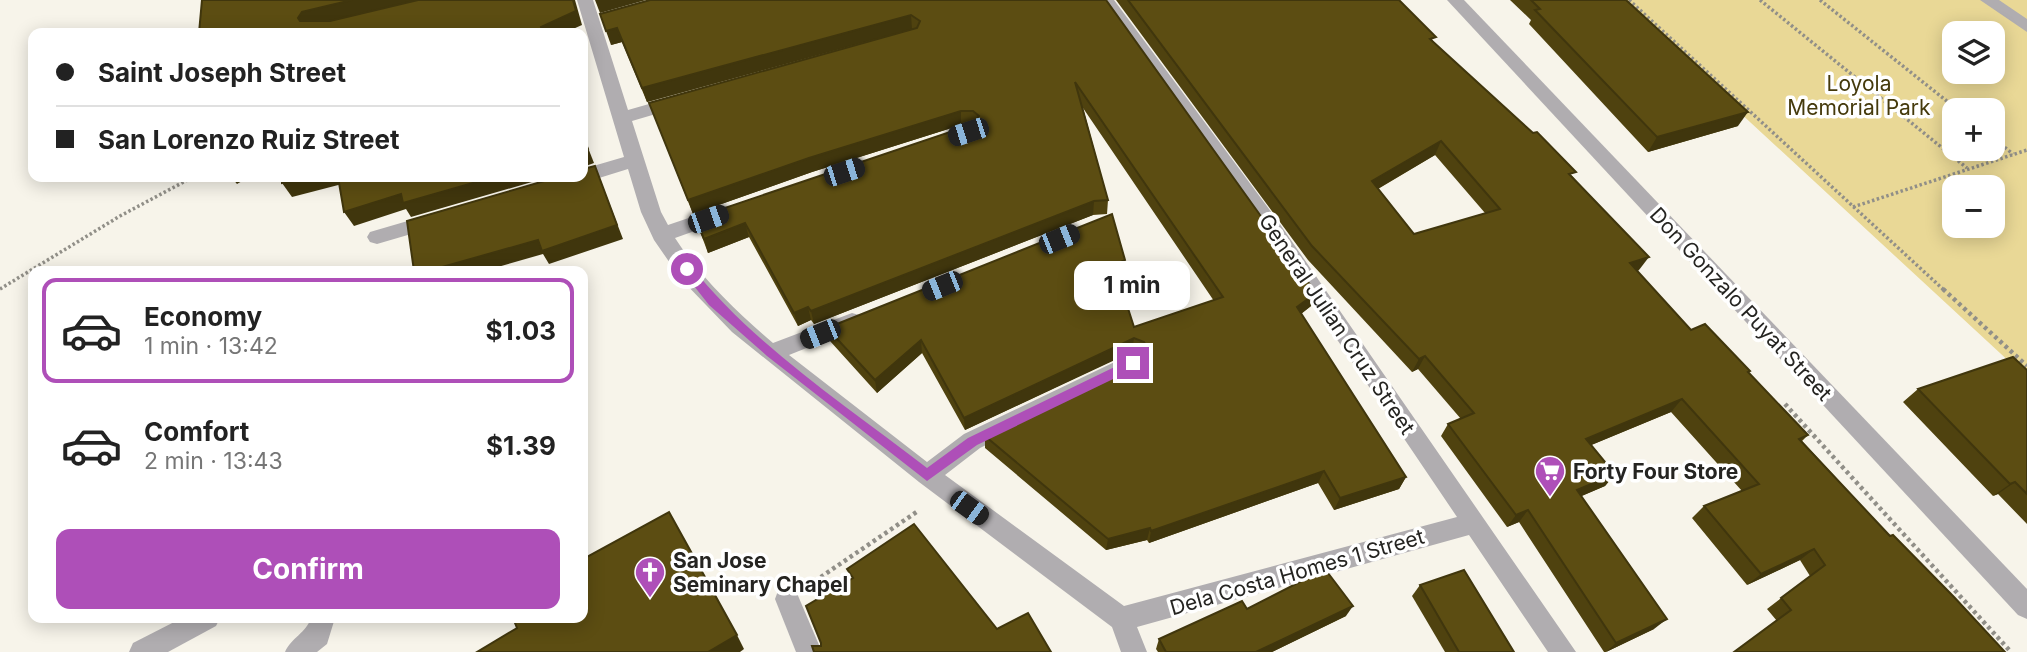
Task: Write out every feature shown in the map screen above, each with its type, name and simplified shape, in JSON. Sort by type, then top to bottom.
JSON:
[{"type":"street","points":[[585,0],[599,21],[593,60],[622,118],[651,212],[661,235],[713,302],[771,353],[948,492],[1121,619],[1135,652]]},
{"type":"street","name":"General Julian Cruz Street","points":[[1105,0],[1268,222],[1563,652]]},
{"type":"street","name":"Don Gonzalo Puyat Street","points":[[1455,0],[2027,607]]},
{"type":"street","points":[[1988,0],[2027,27]]},
{"type":"street","points":[[622,118],[691,99]]},
{"type":"street","points":[[588,174],[636,160]]},
{"type":"street","points":[[661,235],[746,205]]},
{"type":"street","points":[[377,237],[453,215]]},
{"type":"street","points":[[771,353],[873,313]]},
{"type":"street","points":[[927,475],[972,442],[1133,363]]},
{"type":"street","name":"Dela Costa Homes 1 Street","points":[[1121,619],[1473,523]]},
{"type":"street","points":[[787,599],[809,652]]},
{"type":"street","points":[[142,652],[197,623]]},
{"type":"street","points":[[298,652],[318,635],[322,623]]},
{"type":"path","points":[[1629,0],[2027,366]]},
{"type":"path","points":[[1760,0],[1967,168]]},
{"type":"path","points":[[1820,0],[1943,98]]},
{"type":"path","points":[[2005,148],[2014,155]]},
{"type":"path","points":[[1853,207],[2027,150]]},
{"type":"path","points":[[38,266],[120,216],[184,182]]},
{"type":"path","points":[[0,289],[28,272]]},
{"type":"path","points":[[787,599],[948,492]]},
{"type":"green space","name":"Loyola Memorial Park","points":[[1618,0],[2027,0],[2027,378]]},
{"type":"building","points":[[202,0],[352,0],[302,12],[298,18],[300,21],[330,21],[418,0],[573,0],[576,11],[541,28],[199,28]]},
{"type":"building","points":[[650,0],[1106,0],[1316,293],[1297,307],[1406,477],[1340,498],[1324,471],[1151,531],[1150,528],[1108,539],[985,436],[1144,358],[1148,349],[1144,342],[1134,338],[964,418],[921,340],[875,380],[827,328],[1112,214],[1125,260],[1114,265],[1134,327],[1223,297],[1075,82],[1108,200],[1094,201],[811,311],[808,307],[794,313],[745,223],[704,239],[695,218],[974,124],[979,116],[973,111],[961,111],[809,158],[688,200],[649,103],[917,28],[920,21],[911,15],[642,88],[617,28],[606,31],[600,14]]},
{"type":"building","points":[[1128,0],[1399,0],[1436,37],[1430,39],[1533,133],[1537,132],[1576,172],[1569,174],[1649,257],[1630,263],[1691,330],[1705,324],[1808,435],[1799,439],[2005,652],[1734,652],[1791,610],[1781,598],[1825,565],[1814,549],[1761,574],[1704,506],[1759,484],[1682,399],[1586,439],[1615,474],[1577,490],[1667,619],[1616,643],[1528,510],[1516,515],[1448,424],[1474,413],[1425,356],[1419,359],[1312,246]],"holes":[[[1441,141],[1500,209],[1414,234],[1372,181]]]},
{"type":"building","points":[[1531,0],[1626,0],[1748,112],[1657,137],[1535,10],[1540,9]]},
{"type":"building","points":[[595,166],[617,225],[542,251],[538,240],[446,266],[413,266],[407,221],[541,182],[588,182],[588,168]]},
{"type":"building","points":[[339,182],[476,182],[403,203],[401,194],[344,212]]},
{"type":"building","points":[[2013,357],[2027,370],[2027,494],[2015,482],[2010,484],[1918,389]]},
{"type":"building","name":"San Jose Seminary Chapel","points":[[669,512],[737,635],[708,652],[477,652],[517,628],[515,623],[588,623],[588,556]]},
{"type":"building","points":[[914,524],[997,629],[1028,613],[1051,652],[814,652],[812,646],[821,646],[821,643],[806,606],[853,578],[847,569]]},
{"type":"building","points":[[1325,569],[1353,606],[1256,652],[1166,652],[1159,639],[1242,601],[1247,609]]},
{"type":"building","points":[[1464,570],[1514,652],[1459,652],[1420,585]]},
{"type":"place","name":"Forty Four Store","points":[[1550,498]]},
{"type":"place","name":"San Jose Seminary Chapel","points":[[650,599]]},
{"type":"route","points":[[687,269],[713,302],[771,353],[927,475],[972,442],[1133,363]]}]
